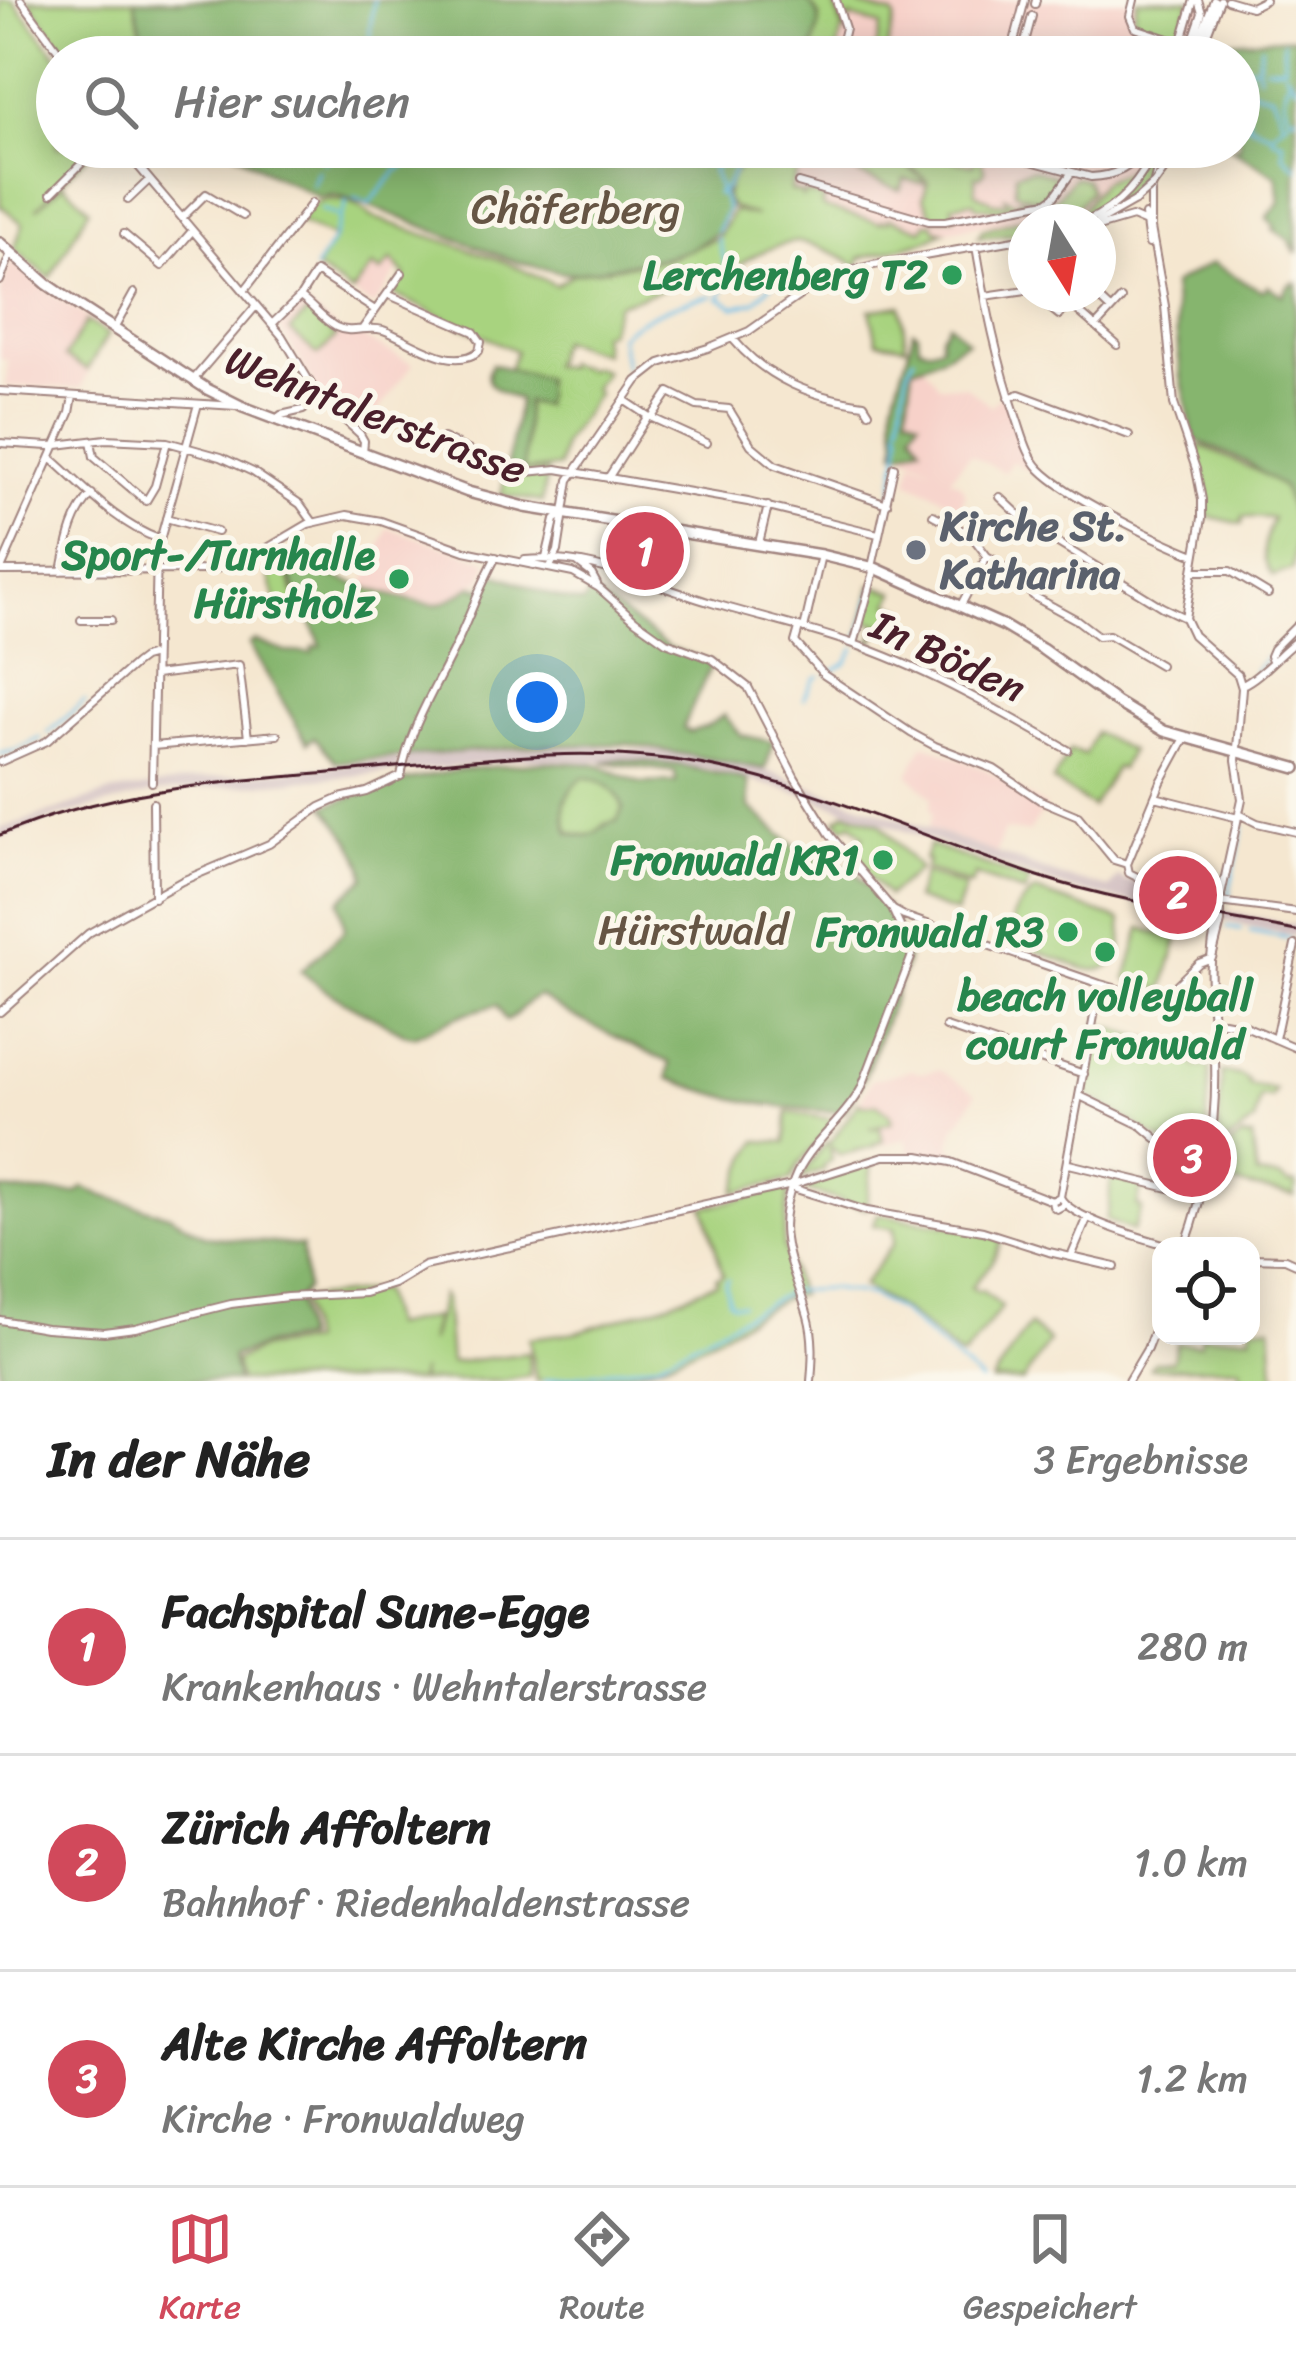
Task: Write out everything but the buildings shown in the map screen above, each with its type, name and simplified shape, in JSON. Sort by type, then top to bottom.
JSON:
[{"type":"main road","name":"Wehntalerstrasse","points":[[0,243],[47,284],[193,380],[243,407],[468,492],[525,508],[873,567],[962,605],[1039,647],[1143,720],[1185,738],[1296,768]]},
{"type":"street","points":[[21,0],[48,36]]},
{"type":"street","points":[[836,0],[843,36]]},
{"type":"street","points":[[1016,36],[1025,0]]},
{"type":"street","points":[[1134,0],[1130,16],[1135,28],[1160,36]]},
{"type":"street","points":[[1183,36],[1196,0]]},
{"type":"street","points":[[1193,36],[1202,13],[1196,0]]},
{"type":"street","points":[[1221,0],[1251,7],[1265,0]]},
{"type":"street","points":[[1203,36],[1221,0]]},
{"type":"street","points":[[1203,36],[1221,0]]},
{"type":"street","points":[[1237,3],[1255,0]]},
{"type":"street","points":[[1026,36],[1031,16]]},
{"type":"street","points":[[51,194],[77,168]]},
{"type":"street","points":[[139,168],[272,324],[319,397],[361,434],[363,452]]},
{"type":"street","points":[[1059,168],[1091,177],[1123,168]]},
{"type":"street","points":[[1116,204],[1146,168]]},
{"type":"street","points":[[1153,168],[1146,223],[1161,284]]},
{"type":"street","points":[[1155,168],[1149,216],[1174,404],[1201,490],[1202,518],[1185,618],[1193,635],[1235,672],[1242,685],[1237,751],[1242,794],[1211,946],[1215,1068],[1206,1182],[1188,1237]]},
{"type":"street","points":[[1116,214],[1136,201],[1165,168]]},
{"type":"street","points":[[798,183],[945,221],[1047,202],[1072,172]]},
{"type":"street","points":[[128,200],[149,180]]},
{"type":"street","points":[[182,218],[206,194],[243,216]]},
{"type":"street","points":[[244,291],[312,203]]},
{"type":"street","points":[[1116,221],[1132,218],[1146,223]]},
{"type":"street","points":[[124,234],[162,266],[193,231]]},
{"type":"street","points":[[550,562],[556,520],[562,514],[573,473],[651,368],[733,339],[838,274],[1008,241]]},
{"type":"street","points":[[976,246],[998,360],[1028,451],[1046,475],[1118,518],[1196,555]]},
{"type":"street","points":[[0,281],[11,253]]},
{"type":"street","points":[[272,324],[300,297],[316,272],[375,310]]},
{"type":"street","points":[[363,328],[403,273]]},
{"type":"street","points":[[114,329],[134,293]]},
{"type":"street","points":[[300,297],[338,328],[380,329],[440,355],[468,358],[479,351],[481,342],[475,332],[386,294]]},
{"type":"street","points":[[985,296],[1008,294]]},
{"type":"street","points":[[1116,304],[1121,298]]},
{"type":"street","points":[[193,380],[256,306]]},
{"type":"street","points":[[1079,312],[1118,346]]},
{"type":"street","points":[[1096,326],[1109,312]]},
{"type":"street","points":[[733,339],[786,383],[820,396],[866,404]]},
{"type":"street","points":[[0,391],[243,407]]},
{"type":"street","points":[[608,479],[669,392],[703,408],[724,407],[733,413],[751,445],[770,463],[887,505]]},
{"type":"street","points":[[1010,398],[1019,394],[1130,436]]},
{"type":"street","points":[[73,396],[71,411],[0,570],[210,571],[252,557],[313,522],[340,516],[368,518],[465,551],[550,562],[599,588],[666,642],[712,659],[748,687],[821,822],[893,910],[913,952],[861,1089],[803,1162],[792,1185],[784,1237],[787,1260],[810,1324],[811,1381]]},
{"type":"street","points":[[276,419],[302,410],[319,397]]},
{"type":"street","points":[[624,400],[707,443]]},
{"type":"street","points":[[152,782],[159,539],[198,404]]},
{"type":"street","points":[[443,438],[513,472],[555,469],[752,502],[878,534]]},
{"type":"street","points":[[0,443],[150,439],[187,447],[253,472],[300,504],[313,522]]},
{"type":"street","points":[[91,441],[94,457],[146,501],[167,442]]},
{"type":"street","points":[[51,458],[135,529],[159,539]]},
{"type":"street","points":[[854,644],[893,467]]},
{"type":"street","points":[[62,571],[70,529],[92,494]]},
{"type":"street","points":[[1000,497],[1032,527],[1185,618]]},
{"type":"street","points":[[758,545],[768,506]]},
{"type":"street","points":[[933,515],[971,535],[987,556],[1045,603],[1098,636],[1108,635],[1160,665]]},
{"type":"street","points":[[166,518],[217,532]]},
{"type":"street","points":[[0,538],[14,539]]},
{"type":"street","points":[[821,555],[795,642],[816,667],[923,740],[994,770],[1040,800],[1078,816],[1114,860],[1126,864]]},
{"type":"street","points":[[962,605],[987,556]]},
{"type":"street","points":[[0,1012],[76,943],[182,881],[268,844],[320,807],[401,776],[413,729],[496,557]]},
{"type":"street","name":"In Böden","points":[[550,562],[604,567],[854,644],[955,687],[1068,750]]},
{"type":"street","points":[[577,575],[573,565],[577,562],[599,588]]},
{"type":"street","points":[[577,575],[604,567]]},
{"type":"street","points":[[1192,571],[1230,572],[1268,594]]},
{"type":"street","points":[[81,620],[111,620]]},
{"type":"street","points":[[1272,660],[1273,649],[1296,626]]},
{"type":"street","points":[[1242,685],[1296,641]]},
{"type":"street","points":[[0,762],[45,742],[135,664],[154,655]]},
{"type":"street","points":[[154,675],[238,664],[248,738]]},
{"type":"street","points":[[153,746],[277,735]]},
{"type":"street","points":[[1185,738],[1126,864],[1129,873],[1220,899],[1296,912]]},
{"type":"street","points":[[1155,797],[1296,832]]},
{"type":"street","points":[[153,803],[154,898]]},
{"type":"street","points":[[893,910],[1145,997],[1170,991],[1203,960],[1212,958]]},
{"type":"street","points":[[1275,1039],[1295,945]]},
{"type":"street","points":[[1059,1201],[1100,984]]},
{"type":"street","points":[[1213,1019],[1245,1026],[1296,1048]]},
{"type":"street","points":[[946,1027],[1084,1073]]},
{"type":"street","points":[[1080,1096],[1149,1131],[1186,1171],[1206,1182]]},
{"type":"street","points":[[0,1319],[104,1332],[232,1304],[365,1293],[424,1266],[792,1185],[871,1159],[905,1155],[951,1162],[1152,1239]]},
{"type":"street","points":[[1069,1164],[1177,1190],[1183,1188],[1186,1171]]},
{"type":"street","points":[[792,1185],[867,1211],[968,1227],[1115,1268]]},
{"type":"street","points":[[1071,1257],[1088,1216]]},
{"type":"street","points":[[1260,1258],[1296,1263]]},
{"type":"street","points":[[1128,1381],[1152,1336]]},
{"type":"shaded area","points":[[833,0],[1211,0],[1197,36],[839,36],[841,22]]},
{"type":"shaded area","points":[[798,168],[1133,168],[1098,204],[1008,204],[1008,236],[990,238],[996,222],[911,237],[785,203]]},
{"type":"shaded area","points":[[391,261],[399,268],[376,304],[352,293],[373,265]]},
{"type":"shaded area","points":[[14,262],[109,331],[81,388],[6,386],[8,360],[0,359],[0,294]]},
{"type":"shaded area","points":[[302,302],[344,334],[352,332],[413,364],[363,432],[318,391],[279,328],[280,321]]},
{"type":"shaded area","points":[[920,360],[939,385],[966,386],[991,406],[1003,392],[1025,454],[1038,473],[1012,461],[1004,473],[970,454],[950,478],[966,494],[960,506],[908,481],[913,460],[936,469],[902,452],[913,367]]},
{"type":"shaded area","points":[[388,528],[485,560],[488,565],[480,580],[435,603],[364,585]]},
{"type":"shaded area","points":[[924,744],[987,770],[1046,807],[1029,832],[1004,831],[996,853],[928,828],[932,797],[908,774]]},
{"type":"shaded area","points":[[576,745],[685,754],[768,771],[1063,877],[1109,888],[1119,876],[1217,898],[1216,909],[1296,925],[1296,936],[1214,918],[1212,923],[1199,921],[1199,917],[1068,889],[807,796],[709,769],[619,758],[602,762],[521,759],[417,771],[406,771],[404,766],[405,758]]},
{"type":"shaded area","points":[[399,759],[399,772],[154,793],[56,817],[0,838],[0,829],[108,793]]},
{"type":"shaded area","points":[[911,1070],[939,1070],[976,1093],[954,1128],[951,1143],[956,1160],[909,1152],[906,1139],[840,1155],[841,1128],[872,1080]]},
{"type":"green space","points":[[0,0],[13,0],[41,36],[36,36],[36,168],[76,168],[36,209],[64,184],[89,209],[50,278],[14,249],[23,224],[0,205]]},
{"type":"green space","points":[[28,0],[134,0],[142,36],[54,36]]},
{"type":"green space","points":[[134,0],[806,0],[819,21],[817,36],[143,36]]},
{"type":"green space","points":[[806,0],[833,0],[840,36],[816,36],[820,17]]},
{"type":"green space","points":[[838,0],[861,0],[860,6],[895,19],[890,36],[879,36],[881,26],[850,17],[846,35]]},
{"type":"green space","points":[[1137,0],[1191,0],[1181,34],[1176,36],[1137,26]]},
{"type":"green space","points":[[1296,37],[1296,254],[1267,218],[1280,202],[1277,176],[1260,166],[1260,39]]},
{"type":"green space","name":"Chäferberg","points":[[261,168],[737,168],[724,194],[729,208],[717,233],[666,257],[579,273],[517,262],[370,206],[334,195],[319,197]]},
{"type":"green space","points":[[741,168],[798,168],[790,190],[825,199],[824,208],[881,223],[889,218],[922,230],[932,223],[944,231],[926,241],[860,258],[854,265],[811,245],[785,244],[741,264],[618,304],[608,332],[601,333],[603,353],[560,340],[551,365],[565,367],[566,363],[605,371],[593,389],[598,393],[563,444],[559,467],[524,471],[526,401],[537,379],[509,369],[516,351],[393,294],[405,276],[392,260],[381,272],[373,266],[352,293],[316,269],[334,238],[298,222],[320,201],[344,201],[372,217],[501,260],[556,285],[573,274],[666,259],[718,238],[733,211],[756,216],[733,208],[726,200]]},
{"type":"green space","points":[[848,168],[909,168],[925,184],[904,179],[900,190],[859,175]]},
{"type":"green space","points":[[912,168],[984,168],[981,176],[975,176],[975,192],[995,203],[1007,203],[1005,197],[1030,202],[998,210],[976,206],[974,201],[953,205],[954,217],[934,219],[923,198],[928,181]]},
{"type":"green space","points":[[1130,168],[1142,168],[1112,204],[1087,204],[1102,182]]},
{"type":"green space","points":[[1032,169],[1060,178],[1041,201],[1015,192],[1016,173]]},
{"type":"green space","points":[[1074,177],[1086,179],[1090,191],[1080,204],[1046,204]]},
{"type":"green space","points":[[1008,223],[1008,234],[978,237],[982,230]]},
{"type":"green space","points":[[1212,263],[1260,290],[1268,286],[1283,295],[1296,282],[1296,527],[1283,488],[1248,463],[1194,439],[1181,377],[1172,285]]},
{"type":"green space","points":[[901,305],[906,346],[877,341],[870,310]]},
{"type":"green space","points":[[309,311],[336,337],[318,355],[290,331]]},
{"type":"green space","points":[[86,321],[108,334],[87,370],[65,357]]},
{"type":"green space","points":[[949,323],[967,341],[913,367],[907,413],[919,419],[912,430],[922,445],[896,451],[894,400],[913,330],[918,333],[919,346],[929,349],[941,345]]},
{"type":"green space","points":[[492,364],[546,379],[543,406],[526,402],[524,471],[507,465],[519,400],[490,383]]},
{"type":"green space","points":[[1196,447],[1261,473],[1284,488],[1296,527],[1293,569],[1273,576],[1268,569],[1264,555],[1273,518],[1243,517],[1242,524],[1207,516],[1207,489]]},
{"type":"green space","points":[[506,471],[547,472],[542,502],[501,495]]},
{"type":"green space","points":[[301,565],[427,604],[447,601],[472,586],[483,589],[495,574],[583,603],[591,591],[668,647],[712,663],[683,728],[690,732],[724,715],[741,735],[774,742],[765,769],[627,744],[536,746],[336,762],[314,737],[307,743],[249,644],[255,641],[286,652],[313,653],[313,647],[321,646],[302,613],[290,571]]},
{"type":"green space","points":[[287,568],[299,611],[281,618],[269,577]]},
{"type":"green space","points":[[872,585],[895,592],[890,604],[903,609],[895,629],[881,624],[871,647],[868,644],[877,624],[867,620],[858,641]]},
{"type":"green space","points":[[1095,732],[1130,751],[1092,807],[1053,781],[1070,750],[1085,755]]},
{"type":"green space","name":"Hürstwald","points":[[619,759],[678,765],[748,780],[749,807],[807,855],[851,867],[891,913],[906,943],[906,965],[865,1076],[844,1112],[754,1103],[668,1078],[670,1063],[539,996],[506,1021],[497,1005],[414,1036],[338,998],[301,971],[345,930],[339,901],[365,877],[355,848],[325,806],[394,783],[459,770],[543,762],[595,764],[640,783],[676,782],[675,772],[603,762]],"holes":[[[583,777],[613,791],[623,808],[617,821],[580,835],[569,833],[564,809],[570,791]]]},
{"type":"green space","points":[[583,777],[608,786],[624,808],[617,821],[588,835],[569,832],[564,816],[568,796]]},
{"type":"green space","name":"Fronwald KR1","points":[[846,812],[880,823],[919,869],[888,896],[847,852],[864,836],[852,823],[843,827],[837,819]]},
{"type":"green space","points":[[929,845],[1029,881],[1025,893],[975,875],[971,885],[925,869]]},
{"type":"green space","points":[[924,873],[965,887],[956,913],[915,899]]},
{"type":"green space","points":[[1035,891],[1121,920],[1122,947],[1115,962],[1102,969],[1086,969],[1023,944],[1012,921]]},
{"type":"green space","points":[[1141,928],[1178,939],[1163,990],[1126,979]]},
{"type":"green space","points":[[1098,1024],[1177,1048],[1197,1067],[1210,1067],[1204,1167],[1184,1167],[1164,1142],[1086,1094]]},
{"type":"green space","points":[[1222,1072],[1275,1090],[1271,1098],[1260,1097],[1254,1122],[1217,1150]]},
{"type":"green space","points":[[859,1102],[877,1104],[890,1114],[892,1122],[870,1128],[880,1128],[883,1141],[840,1155],[830,1146],[832,1160],[824,1170],[799,1179],[830,1143]]},
{"type":"green space","points":[[788,1112],[837,1120],[791,1180],[735,1192],[758,1141],[786,1142]]},
{"type":"green space","points":[[1243,1136],[1252,1137],[1257,1175],[1296,1184],[1294,1196],[1212,1179],[1218,1167],[1215,1158]]},
{"type":"green space","points":[[872,1162],[866,1209],[799,1187]]},
{"type":"green space","points":[[1111,1176],[1142,1184],[1137,1206],[1142,1208],[1133,1231],[1106,1220]]},
{"type":"green space","points":[[83,1187],[169,1215],[206,1236],[302,1246],[306,1289],[297,1298],[303,1339],[232,1357],[237,1381],[0,1381],[0,1189],[77,1193]]},
{"type":"green space","points":[[786,1189],[783,1244],[799,1295],[652,1366],[603,1377],[536,1381],[529,1338],[577,1332],[717,1282],[723,1275],[704,1207]]},
{"type":"green space","points":[[878,1214],[974,1230],[1002,1240],[992,1263],[971,1287],[1002,1307],[964,1356],[862,1286],[894,1243],[894,1229],[873,1225]]},
{"type":"green space","points":[[381,1290],[391,1326],[435,1317],[429,1342],[441,1295],[445,1299],[450,1363],[528,1353],[530,1376],[501,1381],[420,1381],[421,1370],[418,1381],[239,1381],[235,1361],[263,1348],[309,1342],[301,1299]]},
{"type":"green space","points":[[1029,1325],[1049,1341],[1023,1381],[992,1381]]},
{"type":"green space","points":[[1260,1326],[1271,1326],[1274,1372],[1280,1381],[1241,1381],[1240,1367],[1150,1368],[1154,1362],[1173,1361],[1176,1345],[1260,1345]]},
{"type":"waterway","points":[[370,36],[374,0]]},
{"type":"waterway","points":[[1265,67],[1284,66],[1284,41]]},
{"type":"waterway","points":[[1260,51],[1261,46]]},
{"type":"waterway","points":[[1285,71],[1296,86]]},
{"type":"waterway","points":[[1288,80],[1284,99],[1291,116]]},
{"type":"waterway","points":[[1260,92],[1272,95],[1283,121]]},
{"type":"waterway","points":[[1296,115],[1272,133],[1273,139],[1283,142],[1283,155],[1296,167]]},
{"type":"waterway","points":[[1260,129],[1270,133]]},
{"type":"waterway","points":[[366,203],[402,168]]},
{"type":"waterway","points":[[714,168],[717,193]]},
{"type":"waterway","points":[[718,193],[734,170]]},
{"type":"waterway","points":[[312,185],[318,171]]},
{"type":"waterway","points":[[716,194],[722,195],[727,209],[717,232]]},
{"type":"waterway","points":[[354,199],[363,201]]},
{"type":"waterway","points":[[341,216],[347,201]]},
{"type":"waterway","points":[[315,269],[333,240],[340,217],[321,209]]},
{"type":"waterway","points":[[718,238],[726,275],[719,299]]},
{"type":"waterway","points":[[721,298],[734,307],[754,302],[776,280],[783,280]]},
{"type":"waterway","points":[[625,367],[620,336],[628,329],[664,310],[713,296]]},
{"type":"waterway","points":[[900,423],[905,382],[914,357]]},
{"type":"waterway","points":[[892,499],[899,427]]},
{"type":"waterway","points":[[858,641],[874,588]]},
{"type":"waterway","points":[[1273,653],[1296,636]]},
{"type":"waterway","points":[[828,674],[847,662],[855,648]]},
{"type":"waterway","points":[[1255,671],[1267,657]]},
{"type":"waterway","points":[[804,699],[819,676]]},
{"type":"waterway","points":[[48,733],[85,701]]},
{"type":"waterway","points":[[0,754],[41,738]]},
{"type":"waterway","points":[[1228,898],[1243,827]]},
{"type":"waterway","points":[[1228,927],[1241,929]]},
{"type":"waterway","points":[[1250,931],[1289,938]]},
{"type":"waterway","points":[[728,1279],[729,1301],[742,1304]]},
{"type":"waterway","points":[[544,1381],[656,1363],[790,1291],[831,1289],[870,1295],[902,1313],[981,1381]]},
{"type":"railway","points":[[0,835],[89,805],[180,788],[499,758],[631,756],[760,778],[1069,885],[1296,931]]},
{"type":"place","name":"Lerchenberg T2","points":[[952,275]]},
{"type":"place","name":"Kirche St. Katharina","points":[[916,550]]},
{"type":"place","name":"Fachspital Sune-Egge","points":[[645,551]]},
{"type":"place","name":"Sport-/Turnhalle Hürstholz","points":[[399,579]]},
{"type":"place","name":"Fronwald KR1","points":[[883,860]]},
{"type":"place","name":"Zürich Affoltern","points":[[1178,895]]},
{"type":"place","name":"Fronwald R3","points":[[1068,932]]},
{"type":"place","name":"beach volleyball court Fronwald","points":[[1105,952]]},
{"type":"place","name":"Alte Kirche Affoltern","points":[[1192,1158]]}]
